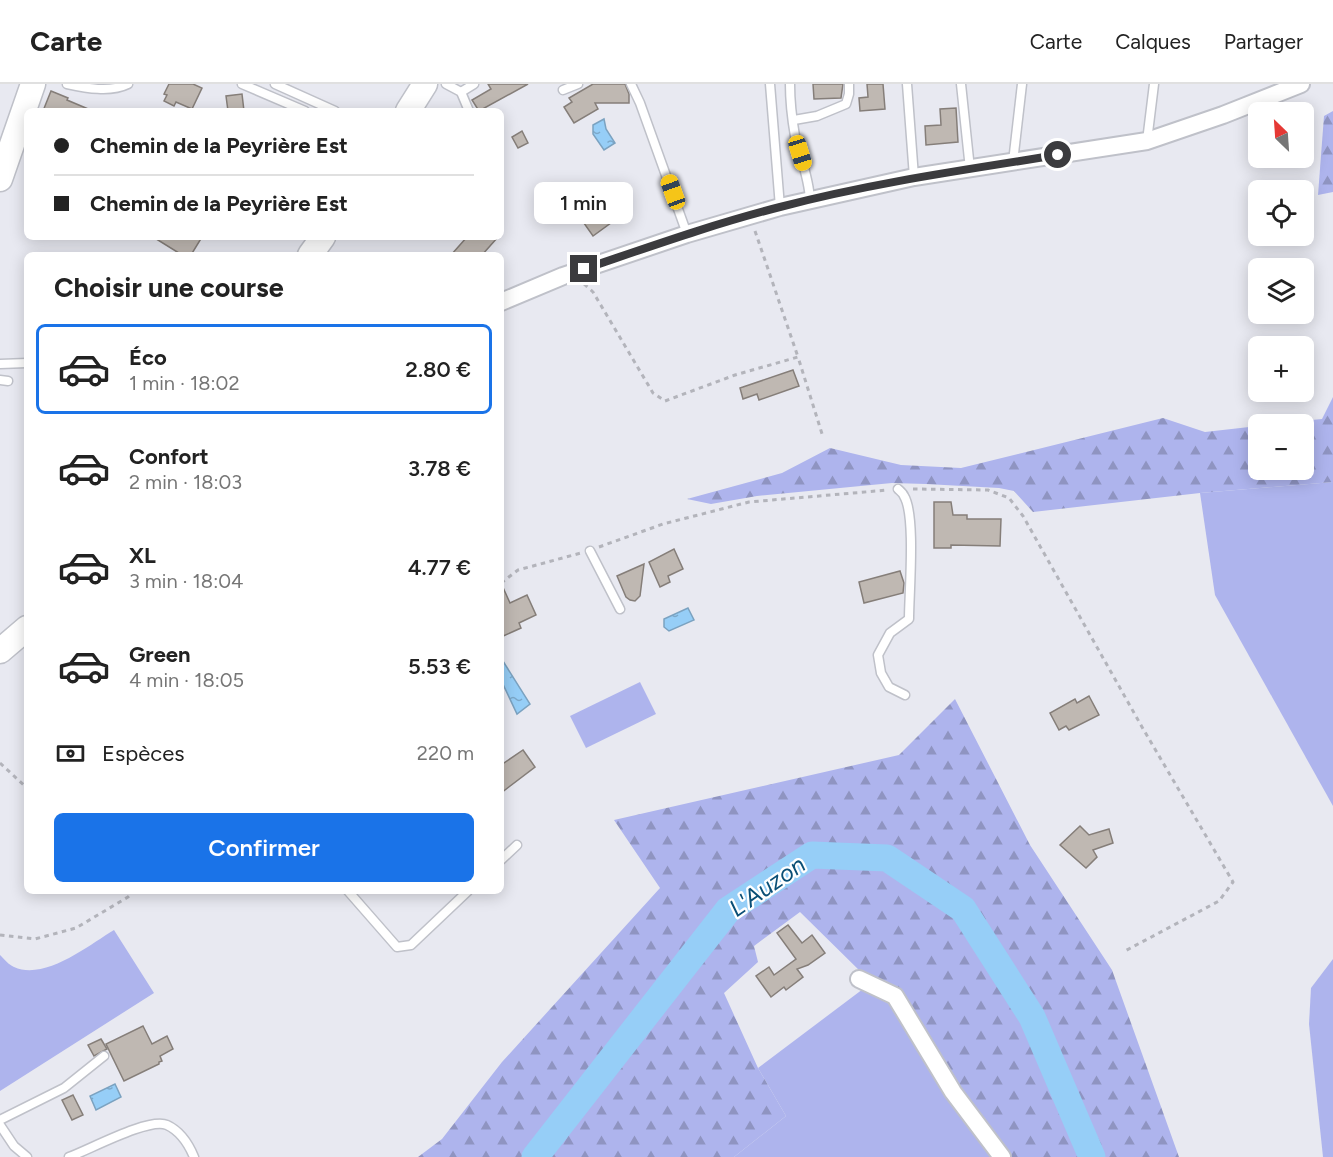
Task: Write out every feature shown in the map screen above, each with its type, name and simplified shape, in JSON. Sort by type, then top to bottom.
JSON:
[{"type":"main road","points":[[0,179],[6,148],[33,84]]},
{"type":"main road","points":[[410,108],[425,84]]},
{"type":"main road","points":[[0,632],[24,621]]},
{"type":"main road","points":[[0,651],[24,631]]},
{"type":"street","points":[[504,301],[563,276],[687,234],[780,207],[914,177],[1147,141],[1223,115],[1301,84]]},
{"type":"street","points":[[859,979],[895,996],[952,1092],[1002,1157]]},
{"type":"lane","points":[[67,84],[91,89],[120,88],[128,84]]},
{"type":"lane","points":[[242,84],[298,108]]},
{"type":"lane","points":[[275,84],[328,108]]},
{"type":"lane","points":[[446,84],[461,92],[468,108]]},
{"type":"lane","points":[[461,92],[474,84]]},
{"type":"lane","points":[[563,90],[578,84]]},
{"type":"lane","points":[[632,84],[687,234]]},
{"type":"lane","points":[[770,84],[780,207]]},
{"type":"lane","points":[[790,84],[790,103],[795,133],[810,186],[810,200]]},
{"type":"lane","points":[[794,120],[817,116],[846,104],[849,84]]},
{"type":"lane","points":[[907,84],[914,177]]},
{"type":"lane","points":[[961,84],[970,169]]},
{"type":"lane","points":[[1013,162],[1022,84]]},
{"type":"lane","points":[[1147,141],[1154,84]]},
{"type":"lane","points":[[0,364],[24,363]]},
{"type":"lane","points":[[898,489],[905,496],[910,515],[909,619],[890,633],[878,655],[881,673],[889,687],[905,695]]},
{"type":"lane","points":[[590,551],[620,609]]},
{"type":"lane","points":[[504,857],[517,845]]},
{"type":"lane","points":[[351,894],[397,947],[411,945],[465,894]]},
{"type":"lane","points":[[27,1157],[14,1146],[0,1123],[64,1088],[104,1056]]},
{"type":"lane","points":[[69,1157],[146,1125],[166,1125],[187,1142],[194,1157]]},
{"type":"path","points":[[747,216],[756,232],[823,437]]},
{"type":"path","points":[[563,276],[579,280],[593,292],[654,393],[665,401],[735,375],[798,357]]},
{"type":"path","points":[[504,581],[518,570],[590,551],[663,524],[749,502],[898,489],[988,490],[1009,498],[1023,516],[1233,882],[1219,901],[1125,951]]},
{"type":"path","points":[[0,763],[24,785]]},
{"type":"path","points":[[0,935],[35,939],[76,928],[131,894]]},
{"type":"green space","points":[[1333,111],[1333,192],[1318,195],[1324,116]]},
{"type":"green space","points":[[1333,397],[1333,482],[1200,493],[1033,512],[1014,491],[999,488],[926,484],[892,483],[757,496],[711,504],[687,499],[782,473],[830,448],[901,465],[961,468],[1163,418],[1205,432],[1248,427],[1248,480],[1314,480],[1314,420],[1322,419]]},
{"type":"green space","points":[[1333,482],[1333,806],[1215,595],[1200,493]]},
{"type":"green space","points":[[640,682],[656,714],[586,748],[570,716]]},
{"type":"green space","points":[[955,699],[1030,845],[1112,970],[1179,1157],[1011,1157],[958,1089],[900,992],[864,975],[800,912],[754,946],[758,962],[724,993],[758,1068],[786,1116],[734,1157],[418,1157],[442,1139],[502,1062],[660,888],[614,820],[899,755]]},
{"type":"green space","points":[[114,930],[154,993],[0,1091],[0,955],[14,967],[26,970],[39,969],[80,952]]},
{"type":"green space","points":[[1333,959],[1333,1157],[1323,1157],[1309,1024],[1311,988]]},
{"type":"green space","points":[[867,986],[891,998],[997,1157],[734,1157],[786,1116],[758,1068]]},
{"type":"water","points":[[604,119],[606,129],[615,143],[604,150],[593,134],[593,125]]},
{"type":"water","points":[[688,608],[694,620],[669,631],[664,627],[664,619]]},
{"type":"water","points":[[504,663],[530,704],[517,714],[504,686]]},
{"type":"water","points":[[115,1084],[121,1097],[96,1110],[90,1096]]},
{"type":"building","points":[[169,84],[193,84],[202,88],[192,108],[176,102],[174,106],[164,101],[167,95],[164,94]]},
{"type":"building","points":[[488,84],[528,84],[484,108],[477,108],[472,100],[491,89]]},
{"type":"building","points":[[593,84],[625,84],[629,94],[629,103],[595,103],[598,109],[574,123],[564,107],[572,102],[569,98]]},
{"type":"building","points":[[813,84],[843,84],[841,98],[814,99]]},
{"type":"building","points":[[867,84],[883,84],[885,109],[860,111],[859,98],[868,97]]},
{"type":"building","points":[[51,91],[86,108],[44,108]]},
{"type":"building","points":[[242,94],[244,108],[228,108],[226,96]]},
{"type":"building","points":[[956,108],[958,142],[926,145],[925,126],[941,125],[940,109]]},
{"type":"building","points":[[522,131],[528,143],[518,148],[512,137]]},
{"type":"building","points":[[605,197],[619,217],[593,236],[574,209],[585,201],[590,208]]},
{"type":"building","points":[[158,240],[200,240],[193,252],[177,252]]},
{"type":"building","points":[[464,240],[495,240],[485,252],[454,252]]},
{"type":"building","points":[[793,370],[799,386],[759,400],[757,394],[743,399],[740,388]]},
{"type":"building","points":[[934,502],[951,502],[953,515],[967,515],[967,519],[1001,519],[1000,546],[951,545],[951,548],[934,548]]},
{"type":"building","points":[[674,549],[683,569],[668,576],[670,582],[660,587],[649,562]]},
{"type":"building","points":[[644,564],[640,596],[635,601],[630,600],[626,597],[617,576]]},
{"type":"building","points":[[900,571],[904,583],[903,593],[864,603],[859,582]]},
{"type":"building","points":[[504,590],[510,603],[527,595],[536,615],[519,623],[521,628],[504,636]]},
{"type":"building","points":[[1089,696],[1099,715],[1069,730],[1066,726],[1059,730],[1050,713],[1075,699],[1077,703]]},
{"type":"building","points":[[523,750],[535,767],[504,791],[504,763]]},
{"type":"building","points":[[1080,826],[1089,835],[1109,829],[1113,843],[1093,850],[1097,857],[1086,868],[1060,845]]},
{"type":"building","points":[[788,925],[802,943],[812,935],[825,953],[808,965],[797,969],[803,977],[786,990],[784,987],[771,997],[756,976],[769,967],[774,975],[796,959],[777,933]]},
{"type":"building","points":[[143,1026],[152,1044],[167,1036],[173,1049],[160,1056],[162,1061],[159,1064],[124,1081],[106,1044]]},
{"type":"building","points":[[101,1039],[107,1049],[94,1056],[88,1045]]},
{"type":"building","points":[[73,1095],[83,1115],[72,1120],[62,1100]]},
{"type":"waterway","name":"L'Auzon","points":[[535,1157],[728,910],[812,855],[887,858],[963,909],[1032,1017],[1092,1157]]},
{"type":"route","points":[[584,269],[687,234],[780,207],[914,177],[1058,155]]}]
